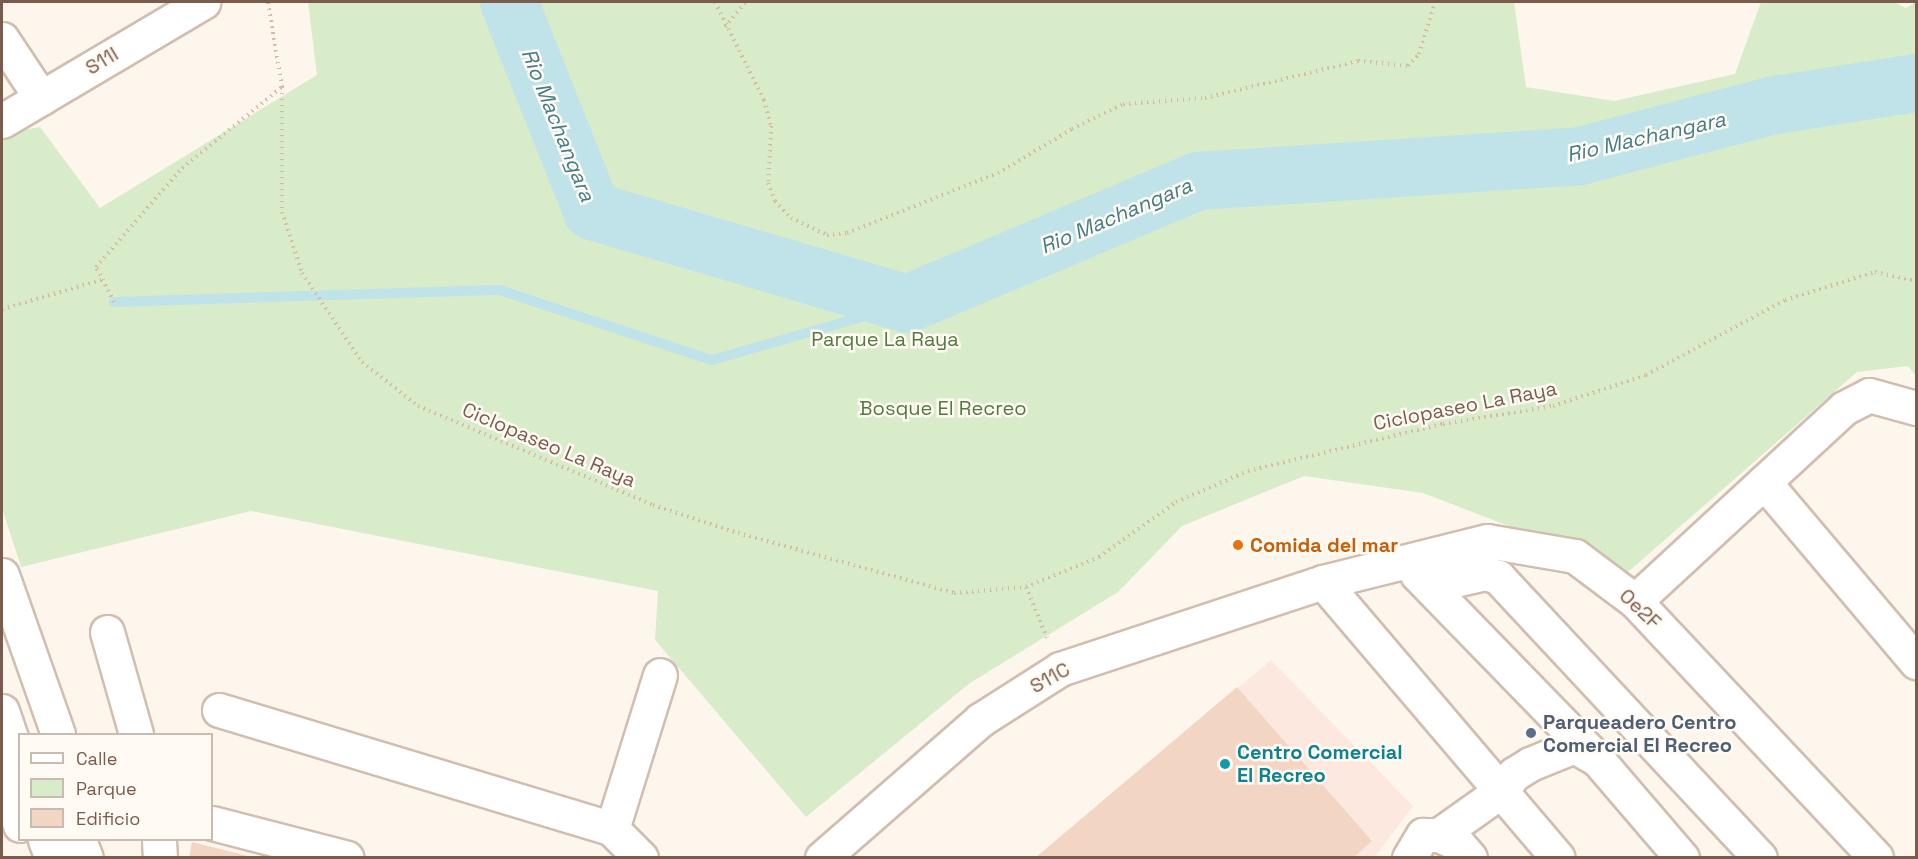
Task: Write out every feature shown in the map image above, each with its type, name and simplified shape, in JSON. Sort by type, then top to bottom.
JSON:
[{"type":"street","name":"S11I","points":[[2,122],[203,2]]},
{"type":"street","points":[[2,39],[41,98]]},
{"type":"street","points":[[1635,601],[1844,408],[1869,395],[1917,408]]},
{"type":"street","points":[[1764,482],[1917,662]]},
{"type":"street","name":"Oe2F","points":[[1323,582],[1487,542],[1575,556],[1635,601],[1876,858]]},
{"type":"street","points":[[1406,562],[1598,760],[1682,858]]},
{"type":"street","points":[[1430,586],[1485,573],[1498,577],[1760,858]]},
{"type":"street","points":[[2,575],[57,733]]},
{"type":"street","points":[[1323,582],[1558,858]]},
{"type":"street","name":"S11C","points":[[822,858],[980,720],[1060,669],[1323,582]]},
{"type":"street","points":[[2,623],[41,733]]},
{"type":"street","points":[[107,632],[135,733]]},
{"type":"street","points":[[612,829],[660,675]]},
{"type":"street","points":[[219,710],[612,829],[641,858]]},
{"type":"street","points":[[2,711],[18,758]]},
{"type":"street","points":[[1439,835],[1501,790],[1514,774],[1530,764],[1574,746],[1598,760]]},
{"type":"street","points":[[2,774],[18,819]]},
{"type":"street","points":[[213,823],[347,858]]},
{"type":"street","points":[[1409,858],[1423,835],[1439,835],[1458,844],[1470,858]]},
{"type":"street","points":[[25,841],[31,858]]},
{"type":"street","points":[[45,841],[52,858]]},
{"type":"street","points":[[79,841],[86,858]]},
{"type":"street","points":[[95,841],[101,858]]},
{"type":"street","points":[[159,841],[160,858]]},
{"type":"path","name":"Ciclopaseo La Raya","points":[[268,2],[282,87],[282,212],[302,273],[362,362],[418,406],[653,505],[738,533],[954,593],[1026,587],[1099,557],[1176,501],[1248,471],[1443,424],[1553,406],[1646,375],[1785,300],[1875,272],[1917,281]]},
{"type":"path","points":[[715,2],[725,27],[764,100],[771,126],[768,183],[774,201],[793,220],[827,235],[847,233],[998,173],[1071,129],[1123,104],[1205,98],[1358,62],[1408,66],[1419,54],[1435,2]]},
{"type":"path","points":[[725,27],[745,2]]},
{"type":"path","points":[[114,302],[96,267],[182,168],[282,87]]},
{"type":"path","points":[[2,309],[102,280]]},
{"type":"path","points":[[1026,587],[1060,669]]},
{"type":"shaded area","name":"Centro Comercial El Recreo","points":[[1271,660],[1413,806],[1375,857],[1037,858]]},
{"type":"green space","name":"Parque La Raya","points":[[308,2],[1514,2],[1526,87],[1614,101],[1735,74],[1761,2],[1894,2],[1906,8],[1916,2],[1916,376],[1908,366],[1857,372],[1628,572],[1423,493],[1304,476],[1182,526],[1118,592],[970,683],[806,817],[655,640],[658,591],[251,511],[21,567],[2,508],[2,134],[40,127],[100,208],[317,75]]},
{"type":"building","name":"Centro Comercial El Recreo","points":[[1237,687],[1372,841],[1353,858],[1035,858]]},
{"type":"building","points":[[192,842],[252,857],[189,858]]},
{"type":"waterway","name":"Rio Machangara","points":[[509,2],[592,211],[907,304],[1198,181],[1580,156],[1775,105],[1916,83]]},
{"type":"waterway","points":[[114,302],[500,290],[712,360],[907,304]]},
{"type":"place","name":"Comida del mar","points":[[1238,545]]},
{"type":"place","name":"Parqueadero Centro Comercial El Recreo","points":[[1531,733]]},
{"type":"place","name":"Centro Comercial El Recreo","points":[[1225,764]]},
{"type":"park label","name":"Bosque El Recreo","points":[[943,408]]}]
